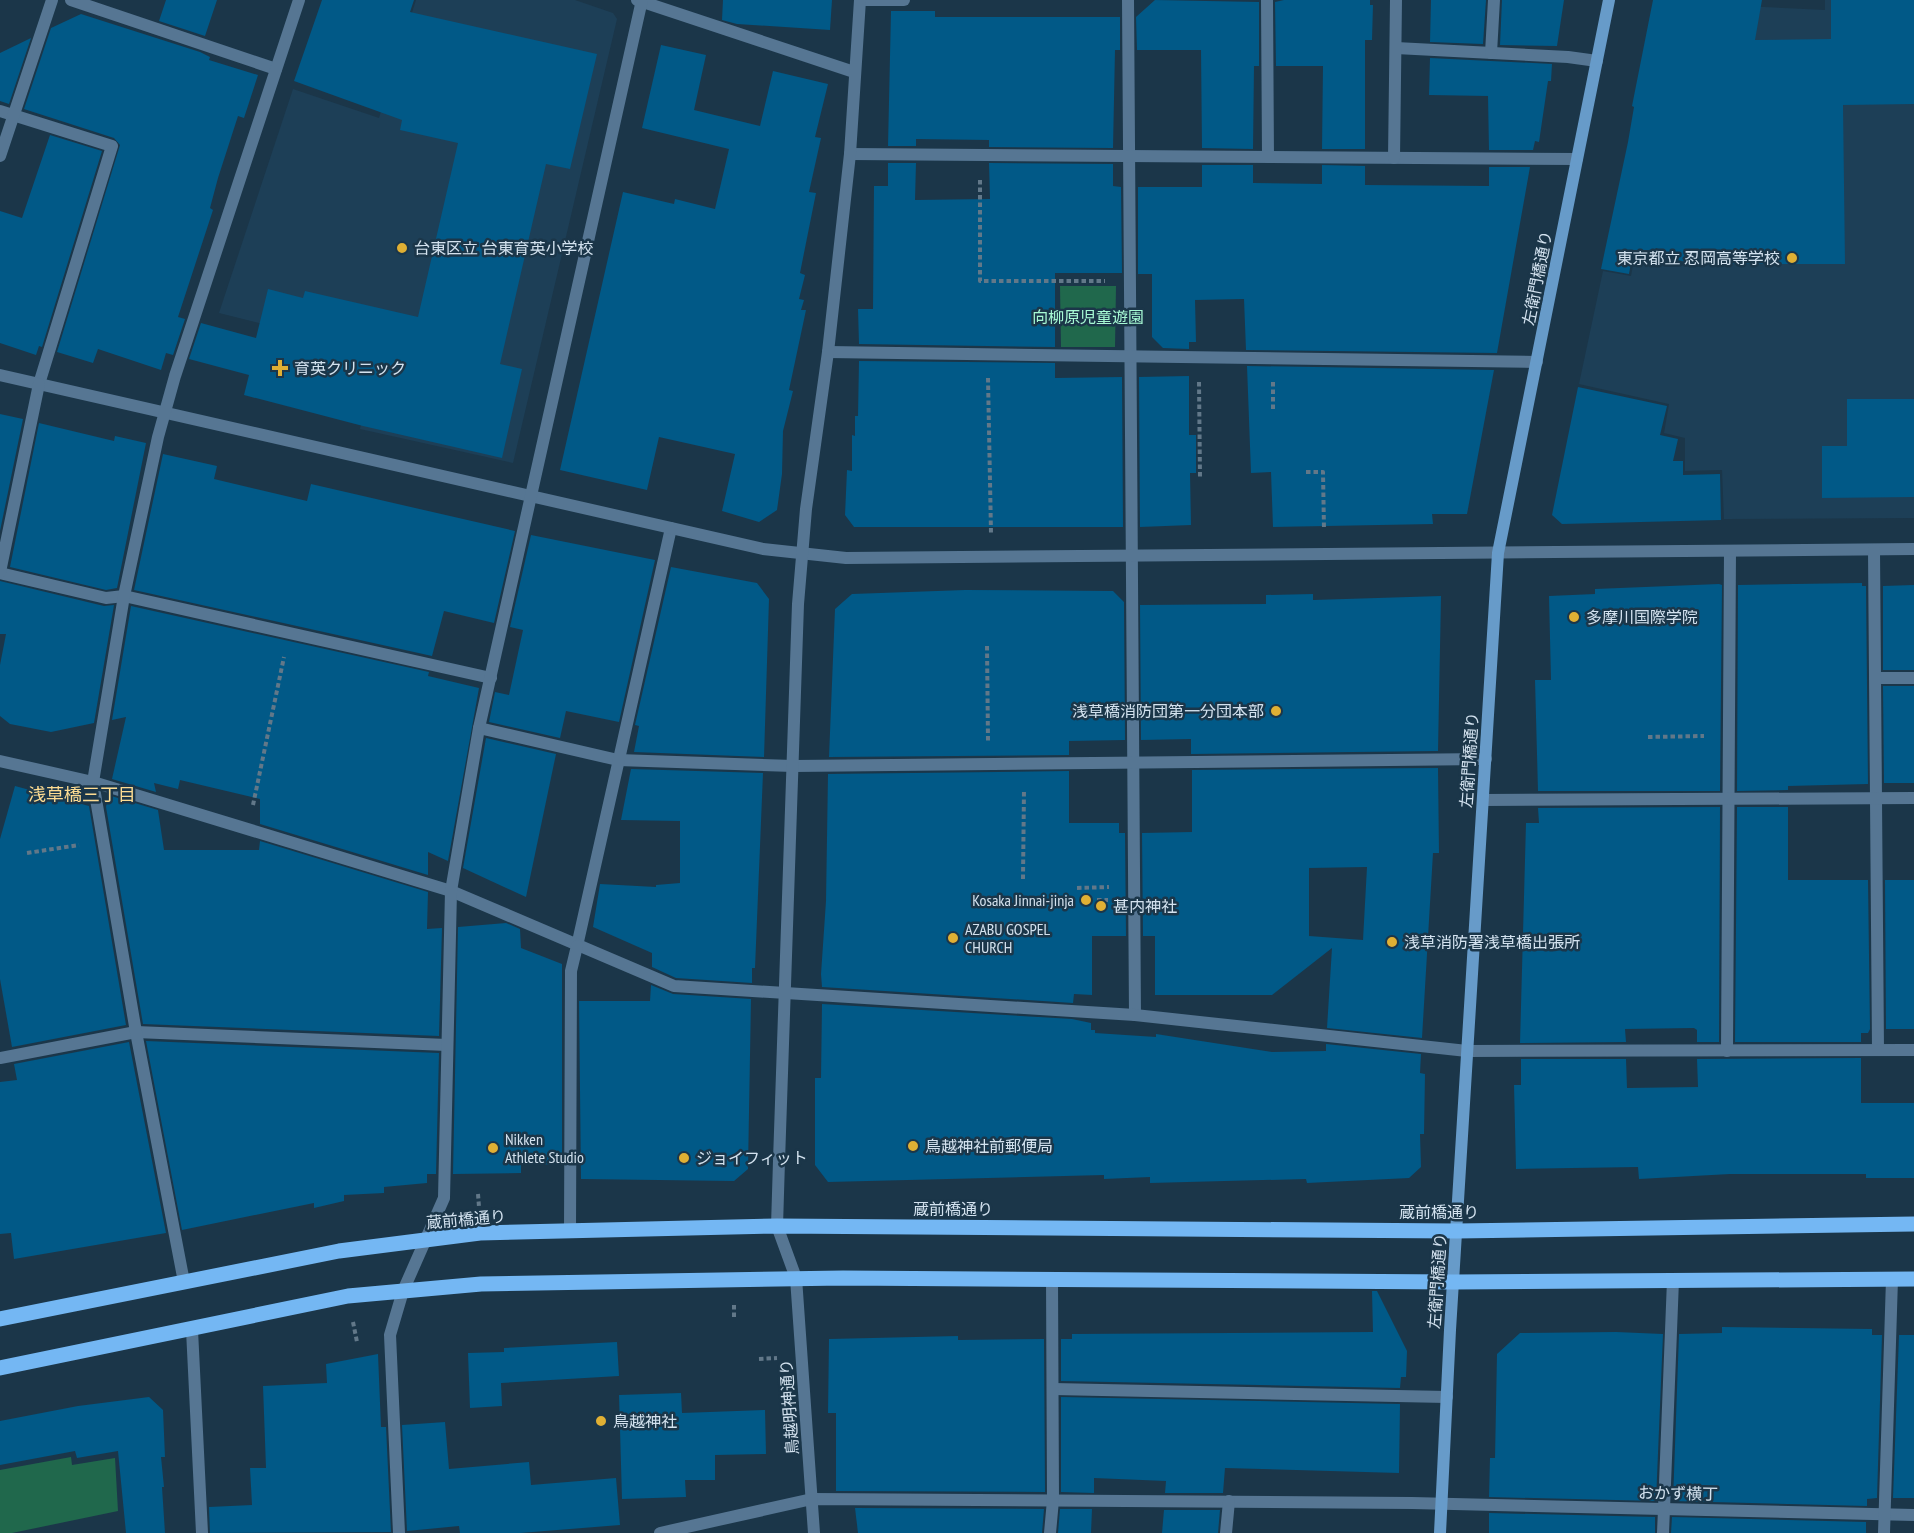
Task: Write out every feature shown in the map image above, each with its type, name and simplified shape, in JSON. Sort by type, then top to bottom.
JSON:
[{"type":"main road","name":"蔵前橋通り","points":[[0,1319],[339,1251],[480,1233],[777,1226],[1457,1231],[1914,1224]]},
{"type":"main road","points":[[0,1368],[348,1296],[481,1284],[796,1278],[1454,1282],[1914,1279]]},
{"type":"street","points":[[0,156],[52,0]]},
{"type":"street","points":[[71,0],[276,69]]},
{"type":"street","points":[[184,1282],[135,1032],[93,782],[124,596],[164,413],[299,0]]},
{"type":"street","points":[[777,1226],[802,554],[850,154],[860,0],[904,0]]},
{"type":"street","points":[[1128,0],[1131,280],[1130,556],[1135,1015]]},
{"type":"street","points":[[1267,0],[1268,157]]},
{"type":"street","points":[[1394,158],[1396,0]]},
{"type":"street","points":[[1491,53],[1494,0]]},
{"type":"street","name":"左衛門橋通り","points":[[1440,1533],[1498,553],[1609,0]]},
{"type":"street","points":[[399,1533],[390,1335],[403,1291],[444,1198],[451,891],[479,728],[641,1],[854,72]]},
{"type":"street","points":[[1395,48],[1597,60]]},
{"type":"street","points":[[0,111],[112,146],[39,384],[0,572],[106,598],[124,596],[491,678]]},
{"type":"street","points":[[850,154],[1577,159]]},
{"type":"street","points":[[828,352],[1537,362]]},
{"type":"street","points":[[0,375],[763,549],[802,554],[846,558],[1914,549]]},
{"type":"street","points":[[570,1230],[571,971],[671,528]]},
{"type":"street","points":[[1874,550],[1878,1050]]},
{"type":"street","points":[[1727,1051],[1730,551]]},
{"type":"street","points":[[1875,678],[1914,678]]},
{"type":"street","points":[[479,728],[618,760],[793,766],[1486,759]]},
{"type":"street","points":[[0,761],[93,782],[451,891],[674,986],[1135,1015],[1467,1051],[1914,1050]]},
{"type":"street","points":[[1483,800],[1914,798]]},
{"type":"street","points":[[0,1058],[135,1032],[447,1045]]},
{"type":"street","name":"鳥越明神通り","points":[[777,1226],[796,1278],[814,1533]]},
{"type":"street","points":[[1050,1533],[1053,1500],[1052,1278]]},
{"type":"street","points":[[1884,1533],[1892,1279]]},
{"type":"street","points":[[1663,1533],[1673,1280]]},
{"type":"street","points":[[192,1330],[202,1533]]},
{"type":"street","points":[[1053,1389],[1447,1397]]},
{"type":"street","name":"おかず横丁","points":[[660,1533],[812,1499],[1442,1504],[1914,1515]]},
{"type":"street","points":[[1226,1533],[1229,1501]]},
{"type":"path","points":[[980,155],[980,281],[1131,280]]},
{"type":"path","points":[[987,354],[991,534]]},
{"type":"path","points":[[1199,356],[1200,477]]},
{"type":"path","points":[[1306,472],[1323,472],[1324,533]]},
{"type":"path","points":[[248,829],[289,633]]},
{"type":"path","points":[[987,646],[989,763]]},
{"type":"path","points":[[1648,737],[1729,735]]},
{"type":"path","points":[[1023,879],[1024,763]]},
{"type":"path","points":[[27,854],[104,841]]},
{"type":"path","points":[[1077,888],[1134,887]]},
{"type":"path","points":[[759,1359],[785,1357]]},
{"type":"shaded area","name":"台東区立 台東育英小学校","points":[[416,0],[575,0],[613,13],[617,19],[513,463],[360,429],[377,352],[219,313],[293,89],[379,118]]},
{"type":"shaded area","name":"東京都立 忍岡高等学校","points":[[1825,0],[1914,0],[1914,518],[1724,519],[1722,470],[1685,471],[1685,438],[1664,433],[1669,404],[1579,384],[1603,271],[1631,276],[1635,255],[1670,261],[1722,5],[1825,10]]},
{"type":"green space","name":"向柳原児童遊園","points":[[1060,286],[1116,286],[1115,347],[1061,347]]},
{"type":"green space","points":[[71,1457],[72,1465],[115,1458],[118,1511],[12,1533],[0,1533],[0,1470]]},
{"type":"building","points":[[166,0],[217,0],[205,36],[159,21]]},
{"type":"building","points":[[322,0],[414,0],[410,12],[597,54],[570,169],[546,164],[500,364],[522,369],[502,458],[363,426],[244,395],[249,375],[189,359],[201,323],[256,338],[268,289],[303,298],[305,291],[418,317],[458,143],[400,130],[402,120],[294,81]]},
{"type":"building","points":[[723,0],[832,0],[830,30],[737,24],[722,20]]},
{"type":"building","points":[[1155,0],[1259,2],[1259,66],[1254,66],[1253,149],[1202,148],[1201,50],[1137,50],[1136,17]]},
{"type":"building","points":[[1284,0],[1370,0],[1370,5],[1373,5],[1372,40],[1365,40],[1365,149],[1322,149],[1323,66],[1276,66],[1275,2]]},
{"type":"building","points":[[1431,0],[1486,0],[1483,44],[1430,42]]},
{"type":"building","points":[[1502,0],[1564,0],[1557,46],[1500,45]]},
{"type":"building","points":[[1653,0],[1762,0],[1755,40],[1831,39],[1831,0],[1914,0],[1914,104],[1843,105],[1845,264],[1699,264],[1633,252],[1629,274],[1601,269],[1628,142],[1634,107],[1632,106]]},
{"type":"building","points":[[891,11],[935,11],[935,17],[1120,17],[1120,50],[1115,50],[1113,148],[989,147],[989,140],[916,139],[916,146],[888,146]]},
{"type":"building","points":[[81,14],[200,52],[210,57],[209,60],[258,75],[244,118],[238,116],[218,178],[210,208],[213,210],[178,317],[185,319],[173,355],[166,353],[161,370],[98,349],[93,363],[57,352],[120,145],[114,138],[24,109],[51,28]]},
{"type":"building","points":[[31,38],[9,104],[0,101],[0,53]]},
{"type":"building","points":[[661,45],[706,55],[694,110],[760,126],[773,71],[828,84],[815,137],[821,138],[809,192],[816,193],[800,273],[805,275],[799,299],[804,300],[801,310],[806,310],[789,390],[793,391],[783,431],[782,474],[777,510],[759,522],[722,511],[735,454],[659,437],[647,490],[560,470],[623,192],[674,204],[675,199],[715,209],[729,149],[642,128]]},
{"type":"building","points":[[1430,58],[1552,64],[1551,81],[1548,81],[1539,142],[1535,141],[1533,150],[1489,150],[1488,96],[1429,95]]},
{"type":"building","points":[[50,135],[102,151],[42,347],[39,346],[36,355],[0,343],[0,211],[22,218]]},
{"type":"building","points":[[888,163],[916,163],[915,200],[990,199],[989,163],[1113,164],[1113,186],[1121,187],[1122,273],[1055,273],[1055,347],[859,344],[858,309],[873,309],[874,186],[888,186]]},
{"type":"building","points":[[1202,165],[1253,165],[1253,183],[1322,184],[1322,165],[1365,166],[1365,185],[1489,186],[1489,167],[1530,167],[1497,353],[1246,350],[1244,299],[1195,300],[1196,342],[1189,342],[1189,349],[1163,348],[1152,337],[1152,274],[1138,274],[1138,187],[1202,187]]},
{"type":"building","points":[[859,361],[1055,363],[1055,378],[1122,377],[1123,527],[854,527],[845,515],[847,470],[852,471],[852,435],[855,436],[855,416],[858,416]]},
{"type":"building","points":[[1247,366],[1494,370],[1467,514],[1432,514],[1433,524],[1273,527],[1271,472],[1251,473]]},
{"type":"building","points":[[1189,376],[1189,435],[1196,435],[1196,473],[1190,473],[1191,525],[1140,527],[1139,377]]},
{"type":"building","points":[[1578,387],[1667,406],[1660,435],[1678,439],[1673,461],[1683,461],[1683,475],[1720,474],[1721,520],[1562,524],[1552,515]]},
{"type":"building","points":[[1847,399],[1914,399],[1914,497],[1822,498],[1822,446],[1847,446]]},
{"type":"building","points":[[0,414],[23,419],[0,531]]},
{"type":"building","points":[[39,423],[114,441],[115,436],[146,443],[117,588],[106,590],[10,567]]},
{"type":"building","points":[[163,454],[217,466],[214,479],[307,501],[311,484],[515,531],[494,623],[444,611],[432,656],[134,590]]},
{"type":"building","points":[[531,535],[655,560],[619,722],[566,711],[560,738],[489,722],[495,692],[509,695],[523,630],[510,627]]},
{"type":"building","points":[[671,567],[757,583],[769,599],[764,757],[634,752],[639,726],[635,725]]},
{"type":"building","points":[[0,581],[104,606],[114,605],[94,723],[51,732],[10,724],[0,716],[0,665],[6,634],[0,634]]},
{"type":"building","points":[[1862,583],[1862,586],[1866,586],[1868,784],[1788,786],[1788,790],[1737,791],[1738,585]]},
{"type":"building","points":[[1722,585],[1720,791],[1538,791],[1535,680],[1551,680],[1549,596],[1595,594],[1595,589]]},
{"type":"building","points":[[1914,585],[1914,670],[1883,670],[1883,586]]},
{"type":"building","points":[[965,590],[1113,591],[1124,602],[1125,740],[1069,741],[1069,755],[829,757],[835,609],[852,594]]},
{"type":"building","points":[[1313,594],[1313,600],[1441,596],[1438,751],[1191,754],[1191,739],[1141,740],[1140,605],[1266,604],[1266,595]]},
{"type":"building","points":[[131,606],[429,672],[428,676],[479,688],[448,861],[428,852],[428,875],[260,824],[260,799],[180,780],[178,789],[154,783],[156,792],[112,779],[126,717],[112,720]]},
{"type":"building","points":[[1883,686],[1914,686],[1914,783],[1884,783]]},
{"type":"building","points":[[486,738],[556,754],[526,897],[463,868]]},
{"type":"building","points":[[1438,768],[1439,853],[1433,853],[1422,1038],[1327,1028],[1332,948],[1272,995],[1155,995],[1155,936],[1143,936],[1142,833],[1192,832],[1192,770]],"holes":[[[1367,867],[1363,940],[1309,936],[1309,868]]]},
{"type":"building","points":[[631,769],[763,773],[755,968],[752,968],[752,983],[676,978],[652,967],[652,953],[593,927],[600,884],[656,887],[656,885],[680,883],[680,821],[621,820]]},
{"type":"building","points":[[1069,771],[1069,823],[1119,823],[1119,833],[1125,833],[1126,936],[1092,936],[1092,995],[1074,994],[1073,1003],[822,987],[828,774]]},
{"type":"building","points":[[15,786],[89,806],[126,1025],[12,1047],[0,979],[0,839]]},
{"type":"building","points":[[108,795],[158,810],[164,850],[259,850],[260,841],[428,892],[427,929],[442,928],[439,1036],[143,1024],[106,807]]},
{"type":"building","points":[[1720,807],[1719,1042],[1697,1042],[1697,1030],[1694,1028],[1625,1029],[1626,1042],[1520,1043],[1526,823],[1539,823],[1538,808]]},
{"type":"building","points":[[1737,807],[1788,807],[1788,880],[1868,880],[1870,1029],[1868,1033],[1861,1033],[1861,1042],[1735,1042]]},
{"type":"building","points":[[1885,880],[1914,880],[1914,1029],[1886,1029]]},
{"type":"building","points":[[506,923],[520,929],[521,948],[562,964],[562,1164],[521,1165],[521,1173],[453,1174],[458,927]]},
{"type":"building","points":[[651,985],[673,994],[751,999],[748,1169],[734,1181],[581,1179],[579,1001],[650,1001]]},
{"type":"building","points":[[822,1004],[1072,1019],[1091,1023],[1091,1030],[1095,1030],[1095,1033],[1156,1037],[1156,1034],[1272,1052],[1326,1051],[1326,1044],[1421,1054],[1420,1073],[1425,1074],[1424,1134],[1420,1134],[1421,1167],[1409,1178],[1307,1183],[1306,1179],[1150,1183],[1150,1177],[1104,1179],[1104,1175],[828,1182],[815,1165],[815,1078],[821,1078]]},
{"type":"building","points":[[146,1041],[439,1053],[436,1174],[427,1174],[427,1183],[384,1187],[384,1193],[344,1195],[344,1201],[314,1208],[314,1203],[182,1230]]},
{"type":"building","points":[[129,1042],[166,1233],[14,1259],[11,1233],[0,1234],[0,1082],[17,1080],[14,1064]]},
{"type":"building","points":[[1861,1058],[1861,1103],[1914,1103],[1914,1178],[1866,1178],[1866,1174],[1730,1174],[1639,1179],[1638,1167],[1516,1169],[1514,1085],[1521,1085],[1521,1059],[1626,1059],[1627,1088],[1698,1087],[1697,1059]]},
{"type":"building","points":[[1372,1291],[1377,1291],[1407,1351],[1406,1377],[1401,1377],[1400,1388],[1061,1381],[1061,1339],[1072,1339],[1072,1334],[1373,1332]]},
{"type":"building","points":[[1722,1327],[1872,1329],[1872,1335],[1882,1335],[1877,1498],[1867,1499],[1867,1506],[1673,1501],[1679,1334],[1722,1333]]},
{"type":"building","points":[[1520,1333],[1663,1334],[1656,1501],[1489,1497],[1490,1458],[1495,1458],[1497,1354]]},
{"type":"building","points":[[1899,1335],[1914,1335],[1914,1498],[1893,1498]]},
{"type":"building","points":[[958,1336],[958,1340],[1044,1339],[1045,1492],[836,1491],[836,1413],[828,1413],[829,1339]]},
{"type":"building","points":[[617,1342],[619,1376],[501,1383],[502,1406],[470,1408],[468,1353],[504,1352],[504,1348]]},
{"type":"building","points":[[378,1354],[381,1427],[386,1427],[391,1532],[210,1533],[209,1507],[252,1505],[250,1468],[266,1468],[263,1386],[327,1383],[326,1364]]},
{"type":"building","name":"鳥越神社","points":[[681,1393],[682,1413],[765,1410],[766,1454],[715,1455],[715,1480],[685,1480],[686,1497],[622,1499],[619,1395]]},
{"type":"building","points":[[149,1397],[163,1410],[165,1457],[161,1457],[165,1533],[126,1533],[118,1451],[77,1458],[75,1451],[0,1465],[0,1421],[78,1406]]},
{"type":"building","points":[[1061,1397],[1400,1404],[1399,1473],[1225,1468],[1223,1493],[1165,1493],[1166,1481],[1094,1478],[1094,1493],[1061,1492]]},
{"type":"building","points":[[445,1422],[449,1469],[529,1462],[531,1485],[616,1478],[620,1525],[520,1533],[460,1533],[459,1526],[407,1531],[402,1425]]},
{"type":"building","points":[[855,1508],[1044,1509],[1042,1533],[858,1533]]},
{"type":"building","points":[[1060,1509],[1092,1509],[1091,1533],[1058,1533]]},
{"type":"building","points":[[1164,1510],[1220,1510],[1218,1533],[1162,1533]]},
{"type":"building","points":[[1489,1513],[1655,1517],[1655,1533],[1489,1533]]},
{"type":"building","points":[[1672,1517],[1866,1522],[1866,1533],[1671,1533]]},
{"type":"place","name":"台東区立 台東育英小学校","points":[[402,248]]},
{"type":"place","name":"東京都立 忍岡高等学校","points":[[1792,258]]},
{"type":"place","name":"育英クリニック","points":[[280,368]]},
{"type":"place","name":"多摩川国際学院","points":[[1574,617]]},
{"type":"place","name":"浅草橋消防団第一分団本部","points":[[1276,711]]},
{"type":"place","name":"Kosaka Jinnai-jinja","points":[[1086,900]]},
{"type":"place","name":"甚内神社","points":[[1101,906]]},
{"type":"place","name":"AZABU GOSPEL CHURCH","points":[[953,938]]},
{"type":"place","name":"浅草消防署浅草橋出張所","points":[[1392,942]]},
{"type":"place","name":"鳥越神社前郵便局","points":[[913,1146]]},
{"type":"place","name":"Nikken Athlete Studio","points":[[493,1148]]},
{"type":"place","name":"ジョイフィット","points":[[684,1158]]},
{"type":"place","name":"鳥越神社","points":[[601,1421]]},
{"type":"district","name":"浅草橋三丁目","points":[[82,794]]}]
